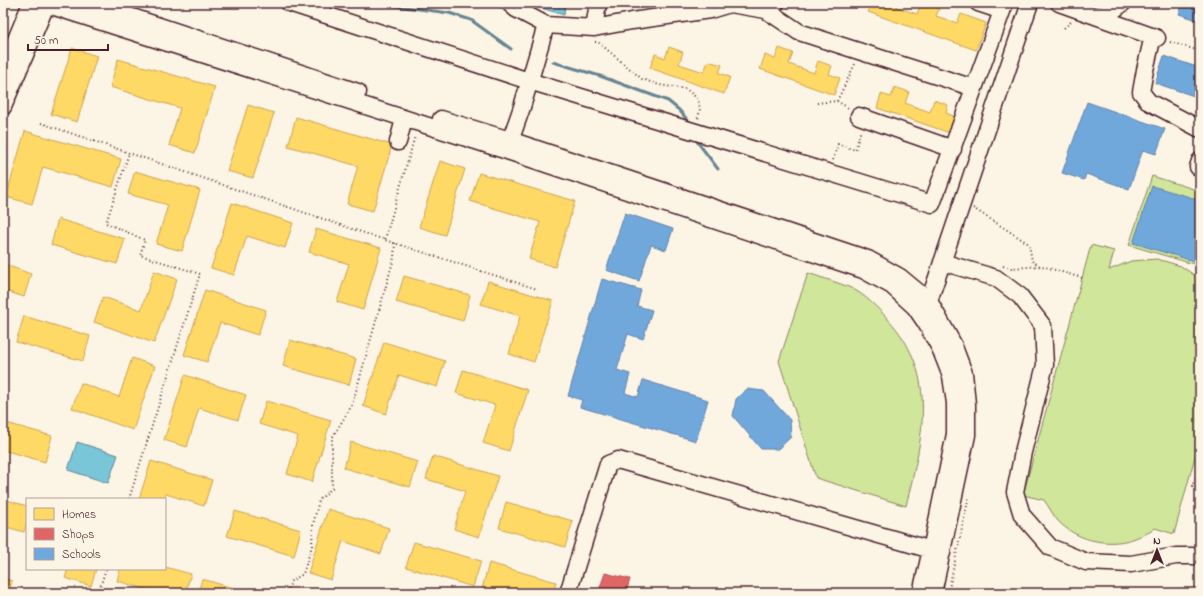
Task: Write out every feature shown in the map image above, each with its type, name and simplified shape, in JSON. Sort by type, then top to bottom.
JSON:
[{"type":"street","points":[[3,71],[42,3]]},
{"type":"street","points":[[3,107],[42,3]]},
{"type":"street","points":[[42,3],[412,121],[509,146],[868,259],[900,277],[929,301],[953,344],[964,373],[967,404],[967,435],[936,552],[921,593]]},
{"type":"street","points":[[90,3],[386,102],[863,270],[892,286],[915,307],[940,348],[951,376],[955,403],[955,434],[936,552],[933,593]]},
{"type":"street","points":[[290,3],[529,81],[932,204],[1003,7],[978,3]]},
{"type":"street","points":[[509,3],[516,9],[546,25],[593,35],[632,21],[710,10],[730,4],[771,6],[799,32],[974,88]]},
{"type":"street","points":[[593,35],[598,3]]},
{"type":"street","points":[[929,301],[1030,3]]},
{"type":"street","points":[[1059,3],[1155,37],[1144,70],[1141,92],[1149,102],[1200,129]]},
{"type":"street","points":[[1093,15],[1111,12],[1123,3]]},
{"type":"street","points":[[509,146],[546,25]]},
{"type":"street","points":[[862,117],[953,149]]},
{"type":"street","points":[[398,142],[412,121]]},
{"type":"street","points":[[942,262],[996,278],[1020,296],[1043,326],[1045,365],[1023,452],[1015,492],[1022,516],[1050,547],[1086,562],[1131,564],[1176,556],[1200,556]]},
{"type":"street","points":[[568,593],[608,464],[618,460],[936,552]]},
{"type":"path","points":[[593,35],[598,42],[642,79],[659,85],[686,89],[698,99],[700,109],[695,132]]},
{"type":"path","points":[[1155,37],[1200,51]]},
{"type":"path","points":[[836,101],[861,51]]},
{"type":"path","points":[[817,103],[836,101],[862,117],[855,150],[838,144],[830,173]]},
{"type":"path","points":[[385,240],[412,121]]},
{"type":"path","points":[[41,123],[385,240],[537,289]]},
{"type":"path","points":[[129,153],[106,223],[145,240],[140,255],[200,274],[129,498]]},
{"type":"path","points":[[965,195],[970,206],[1029,244],[1032,261],[1042,266],[1082,278]]},
{"type":"path","points":[[287,593],[291,581],[303,574],[312,546],[313,526],[319,500],[332,488],[332,438],[352,404],[394,258],[395,243]]},
{"type":"path","points":[[996,264],[1010,268],[1042,266]]},
{"type":"path","points":[[1200,468],[1192,486],[1200,486]]},
{"type":"path","points":[[948,593],[970,489]]},
{"type":"path","points":[[98,593],[106,570]]},
{"type":"green space","points":[[1152,176],[1200,191],[1200,266],[1129,245]]},
{"type":"green space","points":[[1091,245],[1114,251],[1109,270],[1131,261],[1157,259],[1181,266],[1200,279],[1200,438],[1174,534],[1155,528],[1138,537],[1128,540],[1117,542],[1096,541],[1075,534],[1066,528],[1054,516],[1044,500],[1023,495]]},
{"type":"green space","points":[[808,273],[851,288],[866,298],[888,319],[904,341],[915,363],[921,386],[921,432],[906,506],[816,478],[779,361]]},
{"type":"water","points":[[525,3],[565,3],[564,15]]},
{"type":"water","points":[[77,442],[118,455],[108,483],[68,470]]},
{"type":"building: Homes","points":[[871,3],[897,3],[896,7],[917,14],[921,3],[923,3],[939,9],[936,16],[957,23],[961,14],[986,23],[976,50],[868,12]]},
{"type":"building: Homes","points":[[669,47],[683,52],[679,64],[704,72],[708,61],[722,65],[719,73],[730,77],[724,94],[650,68],[655,54],[665,58]]},
{"type":"building: Homes","points":[[72,48],[97,56],[77,122],[51,114]]},
{"type":"building: Homes","points":[[779,48],[793,53],[789,64],[814,73],[818,61],[832,66],[829,74],[840,78],[834,95],[760,69],[765,55],[775,59]]},
{"type":"building: Homes","points":[[118,59],[215,87],[195,153],[169,145],[180,108],[110,87]]},
{"type":"building: Homes","points":[[895,87],[909,92],[905,103],[930,112],[934,100],[948,105],[946,113],[956,117],[950,133],[877,108],[881,94],[891,97]]},
{"type":"building: Homes","points":[[248,105],[274,113],[253,178],[227,171]]},
{"type":"building: Homes","points":[[296,117],[392,145],[373,211],[347,204],[358,166],[288,146]]},
{"type":"building: Homes","points":[[25,131],[121,159],[113,187],[43,167],[32,204],[6,197]]},
{"type":"building: Homes","points":[[440,161],[465,169],[445,235],[419,227]]},
{"type":"building: Homes","points":[[135,171],[200,190],[182,251],[156,244],[168,205],[128,194]]},
{"type":"building: Homes","points":[[479,173],[575,201],[555,267],[529,259],[540,222],[470,201]]},
{"type":"building: Homes","points":[[232,203],[293,223],[285,248],[247,236],[234,275],[211,268]]},
{"type":"building: Homes","points":[[58,219],[125,239],[117,264],[51,245]]},
{"type":"building: Homes","points":[[316,229],[381,248],[363,310],[337,302],[349,264],[309,252]]},
{"type":"building: Homes","points":[[3,264],[31,274],[24,297],[3,290]]},
{"type":"building: Homes","points":[[154,271],[177,279],[154,343],[94,322],[103,297],[141,310]]},
{"type":"building: Homes","points":[[404,276],[470,295],[463,321],[396,302]]},
{"type":"building: Homes","points":[[488,281],[553,301],[534,362],[509,354],[520,316],[481,304]]},
{"type":"building: Homes","points":[[205,290],[266,310],[258,335],[220,323],[207,362],[184,355]]},
{"type":"building: Homes","points":[[24,316],[90,336],[83,361],[16,342]]},
{"type":"building: Homes","points":[[290,340],[356,359],[349,385],[283,366]]},
{"type":"building: Homes","points":[[384,342],[445,361],[437,387],[399,375],[386,414],[363,406]]},
{"type":"building: Homes","points":[[132,358],[155,366],[133,430],[72,408],[81,383],[119,397]]},
{"type":"building: Homes","points":[[463,370],[528,390],[509,451],[483,443],[495,405],[456,393]]},
{"type":"building: Homes","points":[[185,375],[246,395],[238,420],[199,408],[187,447],[164,440]]},
{"type":"building: Homes","points":[[266,401],[331,420],[312,482],[287,474],[298,436],[259,424]]},
{"type":"building: Homes","points":[[3,422],[52,436],[45,462],[3,450]]},
{"type":"building: Homes","points":[[351,442],[418,462],[410,487],[344,468]]},
{"type":"building: Homes","points":[[433,456],[498,476],[479,537],[454,529],[465,491],[426,479]]},
{"type":"building: Homes","points":[[151,461],[212,480],[204,506],[166,494],[164,498],[139,498]]},
{"type":"building: Homes","points":[[3,499],[26,506],[26,525],[24,532],[3,526]]},
{"type":"building: Homes","points":[[506,502],[573,521],[565,547],[499,528]]},
{"type":"building: Homes","points":[[328,509],[389,528],[381,554],[343,541],[331,580],[308,573]]},
{"type":"building: Homes","points":[[235,511],[301,530],[294,556],[227,536]]},
{"type":"building: Homes","points":[[414,542],[481,561],[473,587],[406,567]]},
{"type":"building: Homes","points":[[489,563],[556,582],[553,593],[496,593],[482,589]]},
{"type":"building: Homes","points":[[166,567],[191,574],[185,593],[160,593],[117,581],[120,570],[166,570]]},
{"type":"building: Homes","points":[[68,570],[96,570],[91,586],[65,578]]},
{"type":"building: Homes","points":[[3,578],[12,581],[9,593],[3,593]]},
{"type":"building: Homes","points":[[202,579],[251,593],[198,593]]},
{"type":"building: Shops","points":[[605,573],[630,579],[626,593],[598,593]]},
{"type":"building: Schools","points":[[1183,3],[1200,3],[1200,21],[1179,14]]},
{"type":"building: Schools","points":[[1164,56],[1200,68],[1200,98],[1155,83]]},
{"type":"building: Schools","points":[[1087,102],[1165,129],[1156,154],[1143,150],[1129,189],[1086,174],[1084,180],[1062,173]]},
{"type":"building: Schools","points":[[1152,186],[1200,200],[1200,263],[1133,243]]},
{"type":"building: Schools","points":[[625,213],[673,229],[666,250],[651,245],[639,281],[606,270]]},
{"type":"building: Schools","points":[[602,279],[641,290],[637,306],[652,310],[643,339],[628,334],[617,370],[630,374],[625,393],[638,397],[643,380],[708,400],[696,441],[580,407],[582,400],[568,396]]},
{"type":"building: Schools","points":[[747,389],[764,391],[790,420],[791,437],[778,449],[761,449],[733,416],[736,399]]},
{"type":"waterway","points":[[386,3],[389,5],[449,13],[471,20],[511,49]]},
{"type":"waterway","points":[[553,62],[600,76],[668,101],[679,110],[691,124]]},
{"type":"waterway","points":[[696,140],[718,169]]}]
